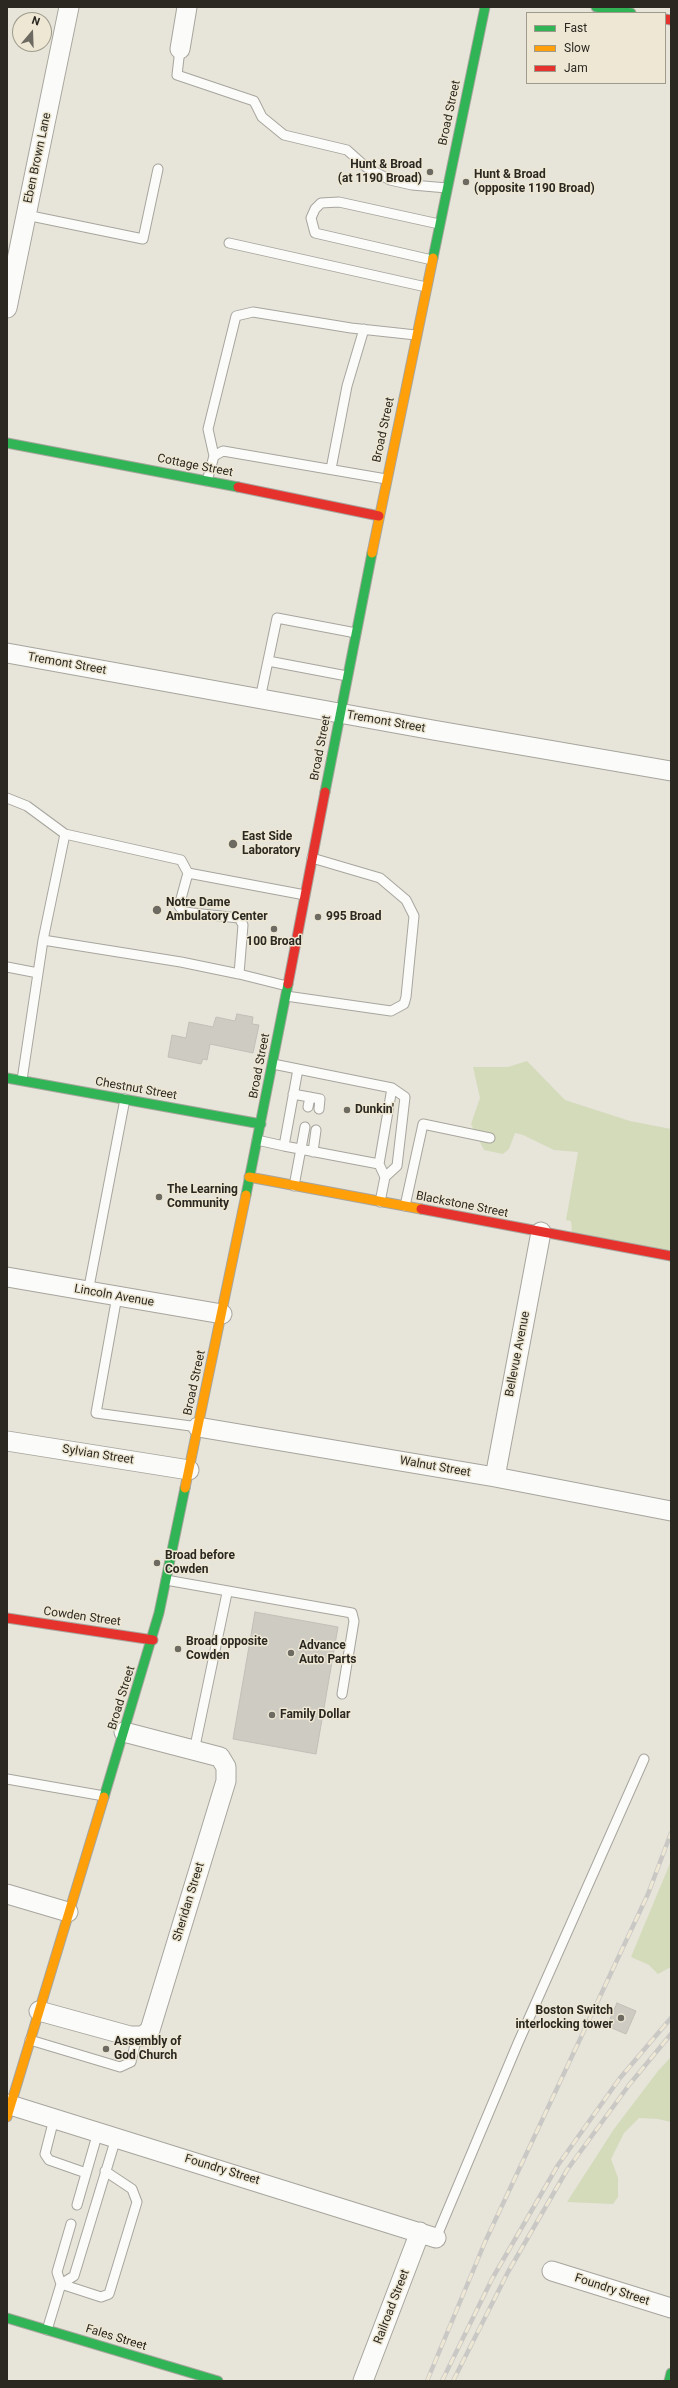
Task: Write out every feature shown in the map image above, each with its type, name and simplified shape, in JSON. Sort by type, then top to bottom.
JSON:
[{"type":"main road","name":"Broad Street","points":[[8,2109],[153,1640],[261,1124],[378,516],[485,7]]},
{"type":"main road","points":[[596,7],[624,12]]},
{"type":"main road","name":"Cottage Street","points":[[7,443],[207,481],[378,516]]},
{"type":"main road","name":"Chestnut Street","points":[[7,1078],[261,1124]]},
{"type":"main road","name":"Blackstone Street","points":[[249,1177],[671,1256]]},
{"type":"main road","name":"Cowden Street","points":[[7,1618],[153,1640]]},
{"type":"main road","name":"Fales Street","points":[[7,2318],[218,2381]]},
{"type":"main road","points":[[669,2381],[671,2373]]},
{"type":"street","name":"Eben Brown Lane","points":[[7,308],[69,7]]},
{"type":"street","points":[[180,49],[187,7]]},
{"type":"street","name":"Tremont Street","points":[[7,653],[671,771]]},
{"type":"street","name":"Bellevue Avenue","points":[[495,1477],[541,1232]]},
{"type":"street","name":"Lincoln Avenue","points":[[7,1277],[222,1314]]},
{"type":"street","name":"Walnut Street","points":[[198,1427],[495,1477],[671,1511]]},
{"type":"street","name":"Sylvian Street","points":[[7,1441],[189,1470]]},
{"type":"street","name":"Sheridan Street","points":[[124,1732],[220,1757],[226,1766],[226,1781],[150,2030],[143,2036],[137,2036]]},
{"type":"street","points":[[7,1894],[68,1912]]},
{"type":"street","points":[[38,2011],[130,2036],[137,2036]]},
{"type":"street","name":"Foundry Street","points":[[8,2109],[54,2119],[98,2132],[428,2235]]},
{"type":"street","name":"Railroad Street","points":[[363,2381],[428,2235]]},
{"type":"street","name":"Foundry Street","points":[[552,2270],[671,2308]]},
{"type":"lane","points":[[180,49],[177,75],[254,102],[262,117],[284,135],[347,150],[366,167],[390,180],[412,185],[446,188]]},
{"type":"lane","points":[[26,215],[143,239],[158,169]]},
{"type":"lane","points":[[432,260],[315,233],[311,218],[314,209],[321,203],[339,202],[439,224]]},
{"type":"lane","points":[[229,244],[426,287]]},
{"type":"lane","points":[[207,481],[214,456],[208,429],[236,316],[253,312],[364,329],[416,335]]},
{"type":"lane","points":[[331,469],[347,386],[364,329]]},
{"type":"lane","points":[[214,456],[223,451],[386,480]]},
{"type":"lane","points":[[260,699],[277,618],[356,633]]},
{"type":"lane","points":[[268,661],[347,676]]},
{"type":"lane","points":[[7,798],[27,806],[65,834],[181,860],[188,873],[179,906],[184,912],[239,918],[243,925],[239,974]]},
{"type":"lane","points":[[22,1080],[43,940],[65,834]]},
{"type":"lane","points":[[285,996],[391,1011],[404,1004],[406,997],[414,916],[406,900],[380,878],[312,858]]},
{"type":"lane","points":[[188,873],[305,895]]},
{"type":"lane","points":[[43,940],[173,961],[239,974],[287,986]]},
{"type":"lane","points":[[7,967],[38,973]]},
{"type":"lane","points":[[272,1063],[392,1088],[405,1097],[397,1166],[385,1176]]},
{"type":"lane","points":[[284,1146],[298,1069]]},
{"type":"lane","points":[[380,1202],[385,1176],[379,1164],[392,1088]]},
{"type":"lane","points":[[293,1094],[320,1099],[319,1109]]},
{"type":"lane","points":[[308,1107],[310,1097]]},
{"type":"lane","points":[[88,1292],[125,1100]]},
{"type":"lane","points":[[405,1206],[423,1124],[490,1138]]},
{"type":"lane","points":[[294,1186],[304,1127]]},
{"type":"lane","points":[[312,1152],[316,1130]]},
{"type":"lane","points":[[257,1140],[379,1164]]},
{"type":"lane","points":[[116,1296],[96,1413],[198,1427]]},
{"type":"lane","points":[[166,1580],[227,1593],[352,1613],[354,1621],[342,1694]]},
{"type":"lane","points":[[194,1751],[227,1593]]},
{"type":"lane","points":[[428,2235],[521,2038],[644,1759]]},
{"type":"lane","points":[[7,1779],[104,1796]]},
{"type":"lane","points":[[30,2040],[120,2067],[130,2062],[137,2036]]},
{"type":"lane","points":[[54,2119],[45,2154],[49,2160],[86,2173]]},
{"type":"lane","points":[[77,2205],[98,2132]]},
{"type":"lane","points":[[61,2284],[74,2276],[116,2138]]},
{"type":"lane","points":[[61,2284],[101,2296],[109,2294],[137,2202],[132,2189],[105,2171]]},
{"type":"lane","points":[[47,2330],[61,2284],[57,2272],[71,2224]]},
{"type":"green space","points":[[527,1061],[565,1100],[630,1121],[671,1129],[671,1260],[573,1243],[571,1221],[566,1220],[578,1152],[554,1150],[523,1135],[515,1133],[509,1149],[503,1154],[484,1150],[471,1124],[480,1098],[473,1067],[508,1067]]},
{"type":"green space","points":[[671,1861],[671,1967],[658,1974],[649,1965],[631,1957]]},
{"type":"green space","points":[[671,2057],[671,2122],[658,2119],[639,2118],[624,2133],[611,2159],[618,2178],[618,2197],[613,2204],[567,2202],[614,2129],[658,2071]]},
{"type":"building","points":[[237,1014],[253,1017],[252,1024],[259,1025],[253,1053],[210,1044],[207,1060],[203,1059],[201,1064],[168,1057],[172,1035],[186,1038],[189,1022],[213,1027],[216,1017],[235,1021]]},
{"type":"building","points":[[255,1612],[338,1627],[316,1754],[233,1739]]},
{"type":"building","name":"Boston Switch interlocking tower","points":[[617,2003],[636,2011],[626,2034],[607,2026]]},
{"type":"railway","points":[[427,2381],[485,2242],[648,1894],[671,1833]]},
{"type":"railway","points":[[442,2381],[492,2279],[558,2165],[620,2078],[671,2018]]},
{"type":"railway","points":[[453,2381],[508,2272],[567,2170],[629,2085],[671,2034]]},
{"type":"traffic: fast","points":[[433,258],[485,7]]},
{"type":"traffic: fast","points":[[596,7],[625,12]]},
{"type":"traffic: fast","points":[[7,443],[238,487]]},
{"type":"traffic: fast","points":[[325,792],[372,553]]},
{"type":"traffic: fast","points":[[246,1195],[288,984]]},
{"type":"traffic: fast","points":[[7,1078],[261,1124]]},
{"type":"traffic: fast","points":[[104,1797],[159,1613],[185,1488]]},
{"type":"traffic: fast","points":[[7,2318],[218,2381]]},
{"type":"traffic: fast","points":[[669,2381],[671,2373]]},
{"type":"traffic: slow","points":[[372,553],[433,258]]},
{"type":"traffic: slow","points":[[249,1177],[421,1209]]},
{"type":"traffic: slow","points":[[185,1488],[246,1195]]},
{"type":"traffic: slow","points":[[7,2117],[104,1797]]},
{"type":"traffic: jam","points":[[666,19],[671,20]]},
{"type":"traffic: jam","points":[[238,487],[379,516]]},
{"type":"traffic: jam","points":[[288,984],[325,792]]},
{"type":"traffic: jam","points":[[421,1209],[671,1256]]},
{"type":"traffic: jam","points":[[7,1618],[153,1640]]},
{"type":"place","name":"Hunt & Broad (at 1190 Broad)","points":[[430,172]]},
{"type":"place","name":"Hunt & Broad (opposite 1190 Broad)","points":[[466,182]]},
{"type":"place","name":"East Side Laboratory","points":[[233,844]]},
{"type":"place","name":"Notre Dame Ambulatory Center","points":[[157,910]]},
{"type":"place","name":"995 Broad","points":[[318,917]]},
{"type":"place","name":"100 Broad","points":[[274,929]]},
{"type":"place","name":"Dunkin'","points":[[347,1110]]},
{"type":"place","name":"The Learning Community","points":[[159,1197]]},
{"type":"place","name":"Broad before Cowden","points":[[157,1563]]},
{"type":"place","name":"Broad opposite Cowden","points":[[178,1649]]},
{"type":"place","name":"Advance Auto Parts","points":[[291,1653]]},
{"type":"place","name":"Family Dollar","points":[[272,1715]]},
{"type":"place","name":"Boston Switch interlocking tower","points":[[621,2018]]},
{"type":"place","name":"Assembly of God Church","points":[[106,2049]]}]
